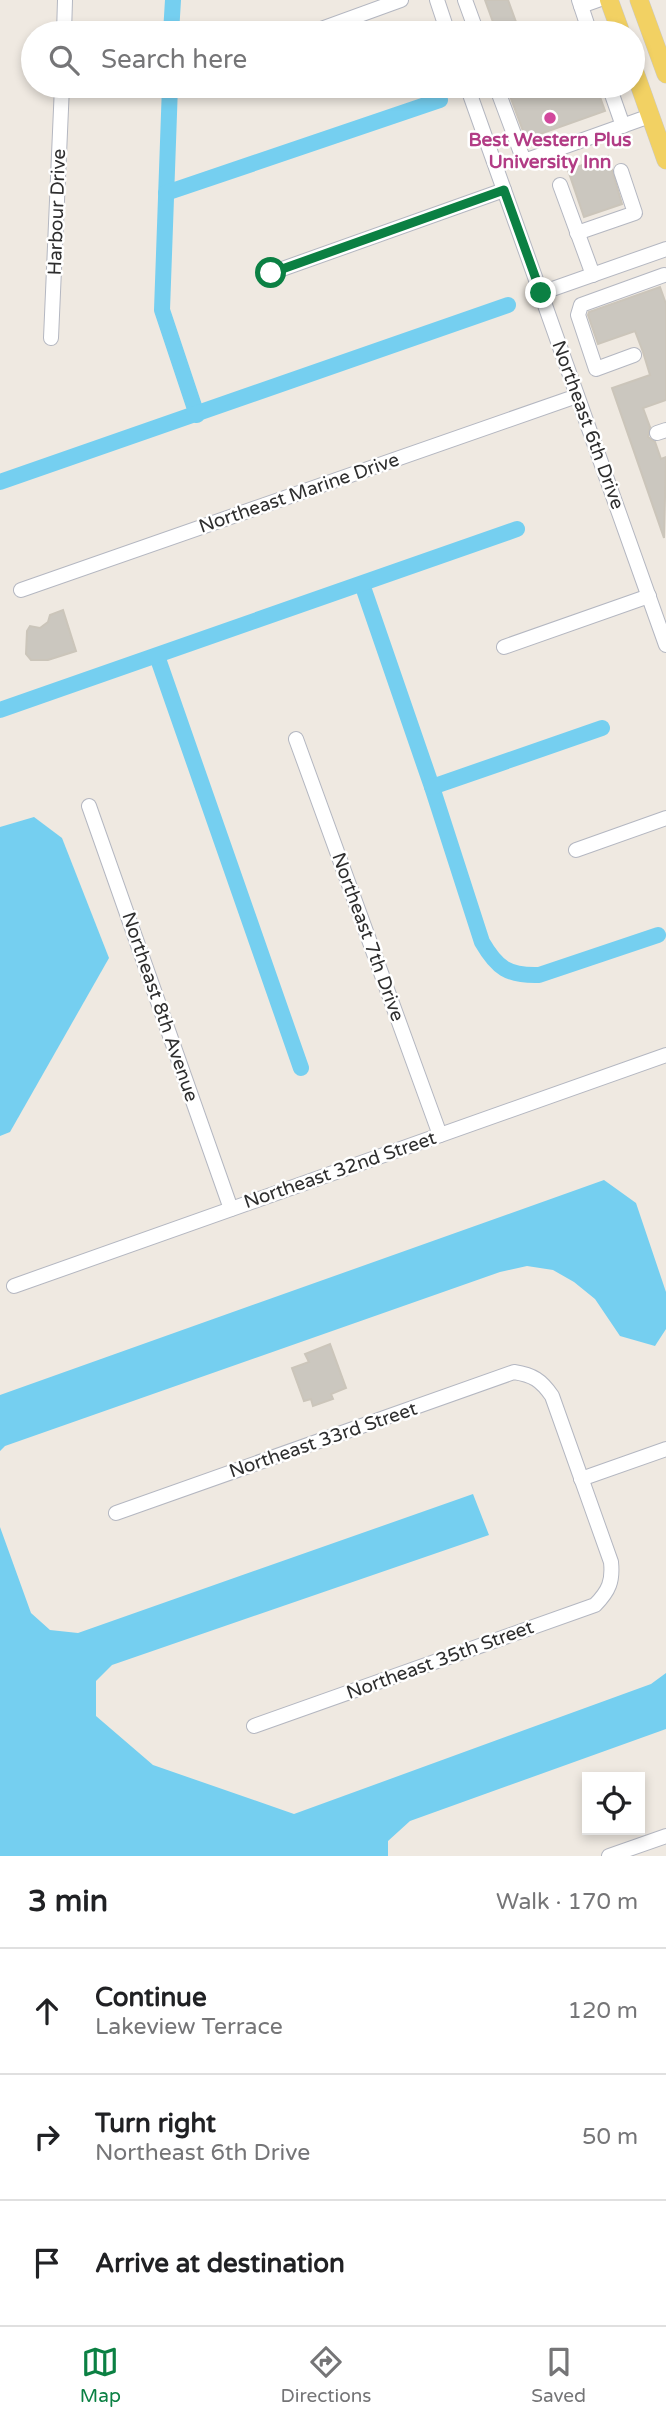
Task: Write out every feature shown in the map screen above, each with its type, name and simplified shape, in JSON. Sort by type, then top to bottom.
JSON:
[{"type":"main road","points":[[609,0],[617,21]]},
{"type":"main road","points":[[639,0],[666,74]]},
{"type":"main road","points":[[644,98],[666,160]]},
{"type":"street","points":[[64,21],[65,0]]},
{"type":"street","points":[[343,21],[401,0]]},
{"type":"street","points":[[437,0],[444,21]]},
{"type":"street","points":[[465,0],[473,21]]},
{"type":"street","points":[[586,21],[580,3],[598,0]]},
{"type":"street","name":"Harbour Drive","points":[[51,338],[61,98]]},
{"type":"street","name":"Northeast 6th Drive","points":[[471,98],[666,645]]},
{"type":"street","points":[[500,98],[524,161],[650,116]]},
{"type":"street","points":[[613,98],[623,126]]},
{"type":"street","points":[[577,233],[635,213],[621,171]]},
{"type":"street","points":[[560,185],[593,275]]},
{"type":"street","points":[[271,273],[504,190]]},
{"type":"street","points":[[541,293],[661,251],[665,278],[581,305],[578,314],[596,369],[634,355]]},
{"type":"street","points":[[578,280],[586,303]]},
{"type":"street","name":"Northeast Marine Drive","points":[[21,590],[578,396]]},
{"type":"street","points":[[505,647],[649,596]]},
{"type":"street","name":"Northeast 7th Drive","points":[[296,739],[440,1135]]},
{"type":"street","name":"Northeast 8th Avenue","points":[[89,806],[231,1209]]},
{"type":"street","points":[[576,850],[666,818]]},
{"type":"street","name":"Northeast 32nd Street","points":[[14,1286],[666,1055]]},
{"type":"street","name":"Northeast 33rd Street","points":[[116,1513],[514,1372],[530,1374],[543,1382],[552,1396],[581,1479]]},
{"type":"street","points":[[581,1479],[666,1448]]},
{"type":"street","name":"Northeast 35th Street","points":[[254,1726],[595,1605],[607,1593],[612,1578],[611,1562],[581,1479]]},
{"type":"street","points":[[609,1856],[666,1836]]},
{"type":"water","points":[[34,817],[62,838],[109,958],[10,1132],[0,1136],[0,827]]},
{"type":"water","points":[[604,1180],[636,1203],[666,1292],[666,1329],[655,1346],[620,1336],[595,1299],[574,1282],[553,1270],[527,1266],[500,1272],[5,1446],[0,1451],[0,1395]]},
{"type":"water","points":[[473,1494],[489,1535],[112,1665],[96,1681],[96,1716],[153,1765],[294,1814],[651,1684],[666,1673],[666,1729],[410,1821],[388,1841],[388,1856],[0,1856],[0,1527],[31,1613],[50,1630],[78,1633]]},
{"type":"building","points":[[485,0],[508,0],[516,21],[493,21]]},
{"type":"building","name":"Best Western Plus University Inn","points":[[511,98],[600,98],[605,111],[526,139]]},
{"type":"building","points":[[608,156],[622,204],[584,217],[568,170]]},
{"type":"building","points":[[660,287],[666,304],[666,400],[643,408],[650,427],[648,437],[655,442],[661,459],[666,457],[664,538],[612,388],[650,375],[643,352],[635,331],[598,344],[588,315],[589,312]]},
{"type":"building","points":[[63,610],[76,651],[48,660],[31,660],[26,654],[27,631],[30,626],[40,628],[48,622],[50,615]]},
{"type":"building","points":[[330,1344],[346,1388],[331,1394],[333,1399],[313,1406],[311,1399],[304,1401],[292,1368],[309,1362],[305,1354]]},
{"type":"waterway","points":[[172,21],[173,0]]},
{"type":"waterway","points":[[170,98],[162,310],[197,415]]},
{"type":"waterway","points":[[166,193],[440,100]]},
{"type":"waterway","points":[[0,482],[508,305]]},
{"type":"waterway","points":[[0,710],[517,529]]},
{"type":"waterway","points":[[362,584],[482,942],[498,964],[511,972],[539,975],[658,935]]},
{"type":"waterway","points":[[157,656],[301,1068]]},
{"type":"waterway","points":[[432,787],[602,728]]},
{"type":"place","name":"Best Western Plus University Inn","points":[[550,118]]},
{"type":"route","points":[[271,273],[504,190],[541,293]]}]
